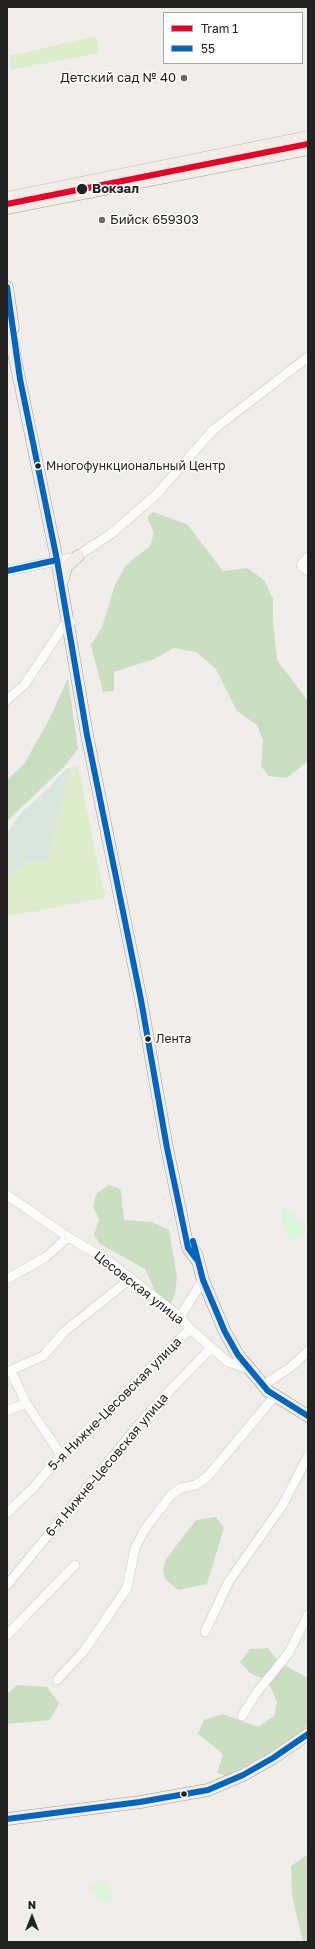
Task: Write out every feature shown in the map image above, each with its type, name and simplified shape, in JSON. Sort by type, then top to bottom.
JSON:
[{"type":"main road","points":[[7,198],[308,137]]},
{"type":"main road","points":[[7,208],[308,149]]},
{"type":"main road","points":[[7,287],[20,379]]},
{"type":"main road","points":[[7,320],[69,622],[104,804],[134,936],[173,1154],[197,1260],[203,1280],[225,1332],[248,1369],[262,1386],[274,1397],[308,1416]]},
{"type":"main road","points":[[63,579],[66,568],[78,556]]},
{"type":"main road","points":[[56,560],[63,579],[69,622]]},
{"type":"main road","points":[[7,1819],[134,1803],[208,1790],[221,1786],[249,1772],[273,1758],[308,1734]]},
{"type":"street","points":[[7,571],[78,556],[112,533],[156,495],[213,430],[308,357]]},
{"type":"street","points":[[305,568],[308,557]]},
{"type":"street","points":[[7,700],[30,677],[69,622]]},
{"type":"street","name":"Цесовская улица","points":[[7,1195],[68,1237],[109,1261],[180,1317],[190,1330],[228,1362],[248,1369]]},
{"type":"street","points":[[7,1279],[50,1254],[68,1237]]},
{"type":"street","points":[[61,1455],[26,1403],[9,1372],[43,1356],[65,1331],[130,1279]]},
{"type":"street","points":[[180,1317],[203,1280]]},
{"type":"street","name":"5-я Нижне-Цесовская улица","points":[[7,1513],[33,1488],[61,1455],[190,1330]]},
{"type":"street","name":"6-я Нижне-Цесовская улица","points":[[7,1585],[152,1410],[211,1348]]},
{"type":"street","points":[[262,1386],[291,1367],[308,1351]]},
{"type":"street","points":[[57,1680],[84,1652],[127,1588],[135,1548],[145,1529],[171,1495],[181,1488],[196,1485],[207,1477],[274,1397]]},
{"type":"street","points":[[7,1411],[26,1403]]},
{"type":"street","points":[[205,1632],[229,1581],[282,1506],[308,1456]]},
{"type":"street","points":[[9,1630],[75,1565]]},
{"type":"street","points":[[242,1716],[257,1692],[288,1654],[308,1614]]},
{"type":"green space","points":[[96,36],[99,53],[12,70],[9,56]]},
{"type":"green space","points":[[153,512],[187,524],[223,571],[247,568],[264,580],[273,599],[273,621],[277,660],[308,701],[308,761],[287,778],[269,776],[261,766],[263,740],[257,725],[237,711],[216,669],[196,652],[174,648],[154,659],[114,672],[114,691],[103,692],[91,645],[102,627],[115,585],[126,565],[150,546],[154,533],[147,517]]},
{"type":"green space","points":[[68,678],[78,749],[64,767],[7,821],[7,780],[24,764],[49,720]]},
{"type":"green space","points":[[78,767],[105,898],[7,916],[7,876],[29,861],[47,863],[70,768]]},
{"type":"green space","points":[[109,1185],[118,1188],[121,1191],[124,1220],[152,1222],[169,1230],[177,1277],[175,1293],[170,1305],[156,1293],[145,1269],[100,1244],[94,1235],[99,1219],[93,1206],[97,1193]]},
{"type":"green space","points":[[286,1208],[306,1228],[292,1241],[285,1233],[281,1211]]},
{"type":"green space","points":[[216,1517],[224,1528],[207,1584],[178,1590],[165,1579],[163,1569],[166,1559],[196,1520]]},
{"type":"green space","points":[[268,1648],[279,1662],[308,1678],[308,1725],[286,1743],[226,1776],[217,1773],[223,1754],[198,1734],[204,1720],[223,1714],[258,1727],[274,1716],[277,1702],[268,1681],[250,1673],[240,1662],[250,1649]]},
{"type":"green space","points":[[17,1685],[47,1687],[59,1703],[50,1720],[7,1724],[7,1694]]},
{"type":"green space","points":[[308,1854],[308,1942],[303,1942],[292,1896],[291,1866]]},
{"type":"green space","points":[[101,1879],[114,1895],[104,1904],[90,1888]]},
{"type":"shaded area","points":[[70,768],[47,863],[29,861],[7,876],[7,833],[22,812],[48,789],[66,769]]},
{"type":"tram line","name":"1","points":[[7,204],[308,144]]},
{"type":"transit line","name":"55","points":[[7,287],[20,379],[57,560],[87,735],[141,1000],[167,1148],[188,1248],[197,1260]]},
{"type":"transit line","name":"55","points":[[7,571],[57,560]]},
{"type":"transit line","name":"55","points":[[193,1241],[203,1280],[225,1332],[238,1355],[268,1391],[308,1416]]},
{"type":"transit line","name":"55","points":[[7,1819],[140,1802],[208,1790],[243,1775],[273,1758],[308,1734]]},
{"type":"place","name":"Детский сад № 40","points":[[184,78]]},
{"type":"place","name":"Вокзал","points":[[82,189]]},
{"type":"place","name":"Бийск 659303","points":[[102,220]]},
{"type":"place","name":"Многофункциональный Центр","points":[[38,466]]},
{"type":"place","name":"Лента","points":[[148,1039]]}]
